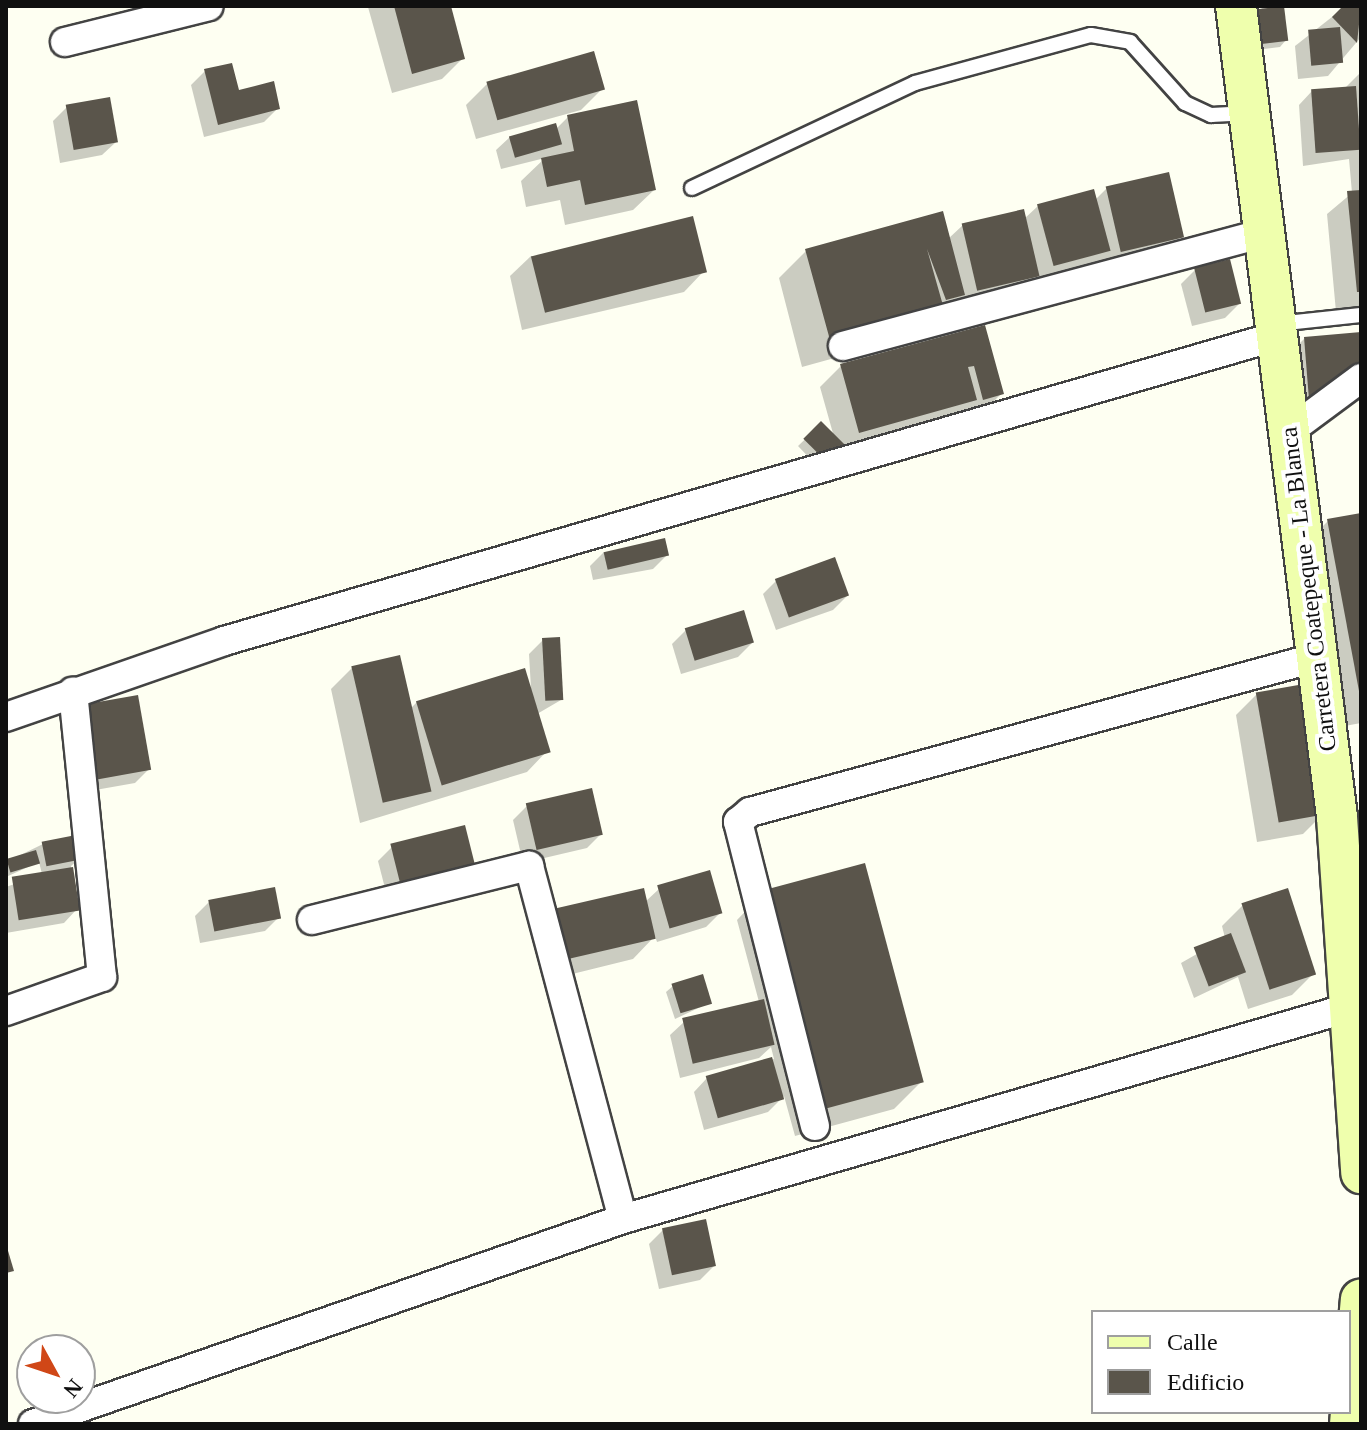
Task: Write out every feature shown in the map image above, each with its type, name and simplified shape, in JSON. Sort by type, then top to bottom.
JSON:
[{"type":"main road","name":"Carretera Coatepeque - La Blanca","points":[[1236,6],[1260,234],[1291,430],[1318,657],[1349,812],[1361,1173]]},
{"type":"main road","points":[[1351,1413],[1361,1299]]},
{"type":"street","points":[[65,42],[209,6]]},
{"type":"street","points":[[843,346],[1260,234]]},
{"type":"street","points":[[6,717],[73,691],[1273,331]]},
{"type":"street","points":[[1291,430],[1361,378]]},
{"type":"street","points":[[815,1126],[738,822],[750,812],[1318,657]]},
{"type":"street","points":[[6,1011],[102,977],[73,691]]},
{"type":"street","points":[[312,920],[529,866],[623,1219]]},
{"type":"street","points":[[33,1424],[623,1219],[1355,1006]]},
{"type":"lane","points":[[692,188],[915,83],[1091,35],[1130,42],[1185,103],[1211,115],[1246,113]]},
{"type":"lane","points":[[1273,331],[1361,315]]},
{"type":"building","points":[[394,6],[451,6],[465,59],[412,74]]},
{"type":"building","points":[[1284,6],[1288,41],[1261,44],[1257,9]]},
{"type":"building","points":[[1343,6],[1361,6],[1357,43],[1332,17]]},
{"type":"building","points":[[1340,27],[1343,63],[1311,66],[1308,30]]},
{"type":"building","points":[[594,51],[605,89],[497,120],[486,82]]},
{"type":"building","points":[[232,63],[239,90],[274,81],[280,109],[218,125],[204,69]]},
{"type":"building","points":[[1356,86],[1360,150],[1316,153],[1311,89]]},
{"type":"building","points":[[110,97],[118,142],[74,150],[66,105]]},
{"type":"building","points":[[637,100],[656,190],[585,205],[580,180],[547,187],[541,158],[574,151],[567,115]]},
{"type":"building","points":[[556,123],[562,144],[515,158],[509,137]]},
{"type":"building","points":[[1169,172],[1184,237],[1121,252],[1106,187]]},
{"type":"building","points":[[1094,189],[1111,251],[1054,266],[1037,204]]},
{"type":"building","points":[[1361,190],[1361,292],[1357,292],[1347,191]]},
{"type":"building","points":[[1024,209],[1040,276],[977,291],[962,223]]},
{"type":"building","points":[[943,211],[965,295],[946,300],[927,249],[944,309],[830,340],[805,249]]},
{"type":"building","points":[[693,216],[707,272],[545,313],[531,256]]},
{"type":"building","points":[[1230,259],[1241,304],[1205,313],[1194,268]]},
{"type":"building","points":[[985,325],[1004,394],[983,400],[974,366],[968,367],[977,400],[859,433],[840,364]]},
{"type":"building","points":[[1361,332],[1361,366],[1310,412],[1304,337]]},
{"type":"building","points":[[821,421],[844,444],[827,462],[803,439]]},
{"type":"building","points":[[1361,513],[1361,690],[1359,691],[1327,519]]},
{"type":"building","points":[[665,538],[669,556],[608,570],[604,552]]},
{"type":"building","points":[[835,557],[849,596],[789,617],[775,579]]},
{"type":"building","points":[[744,610],[754,643],[695,661],[685,628]]},
{"type":"building","points":[[560,637],[563,700],[545,701],[542,638]]},
{"type":"building","points":[[400,655],[431,791],[383,803],[351,666]]},
{"type":"building","points":[[525,668],[551,752],[442,785],[416,701]]},
{"type":"building","points":[[1304,684],[1327,814],[1279,823],[1256,693]]},
{"type":"building","points":[[138,695],[151,770],[97,779],[84,705]]},
{"type":"building","points":[[592,788],[603,835],[537,850],[526,803]]},
{"type":"building","points":[[465,825],[475,864],[400,882],[390,844]]},
{"type":"building","points":[[76,835],[81,860],[46,866],[42,842]]},
{"type":"building","points":[[36,850],[40,863],[10,872],[6,859]]},
{"type":"building","points":[[865,863],[924,1082],[821,1110],[763,890]]},
{"type":"building","points":[[73,867],[80,910],[19,920],[12,877]]},
{"type":"building","points":[[710,870],[722,913],[670,928],[657,885]]},
{"type":"building","points":[[275,887],[281,918],[214,931],[208,900]]},
{"type":"building","points":[[644,888],[656,939],[568,959],[556,908]]},
{"type":"building","points":[[1288,888],[1316,975],[1270,990],[1241,903]]},
{"type":"building","points":[[1231,933],[1246,972],[1209,987],[1194,947]]},
{"type":"building","points":[[703,974],[712,1004],[681,1013],[671,984]]},
{"type":"building","points":[[764,999],[775,1045],[693,1064],[682,1018]]},
{"type":"building","points":[[772,1057],[784,1099],[718,1118],[706,1076]]},
{"type":"building","points":[[706,1219],[716,1266],[672,1275],[662,1228]]},
{"type":"building","points":[[6,1244],[14,1271],[6,1273]]}]
